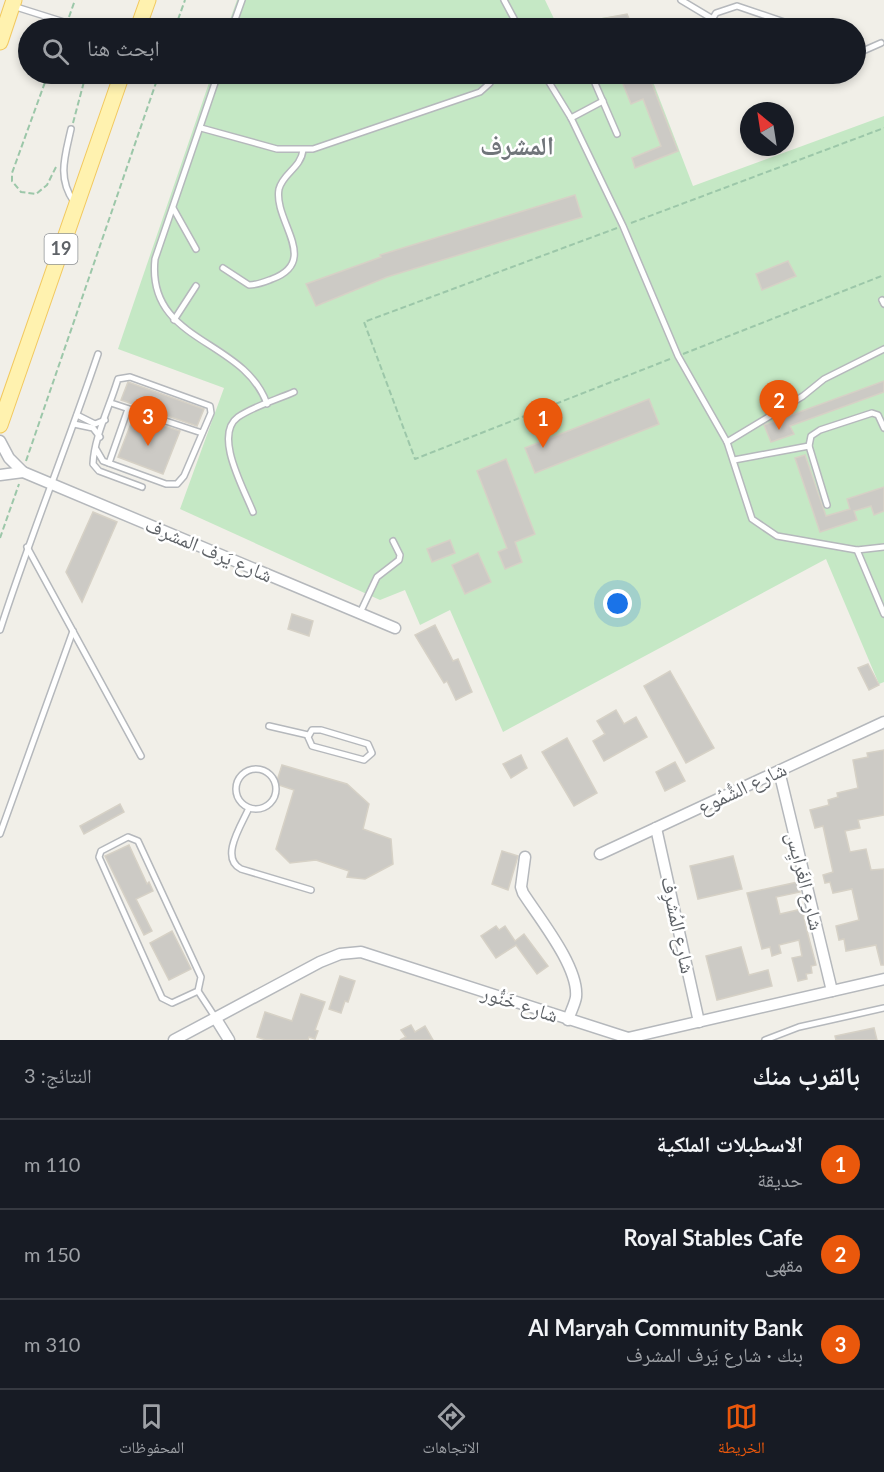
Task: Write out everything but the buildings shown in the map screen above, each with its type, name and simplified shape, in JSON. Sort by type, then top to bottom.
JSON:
[{"type":"main road","points":[[142,18],[148,0]]},
{"type":"main road","points":[[0,42],[13,3]]},
{"type":"main road","name":"19","points":[[0,425],[119,84]]},
{"type":"street","name":"شارع يَرف المشرف","points":[[0,441],[9,458],[23,472],[395,628]]},
{"type":"street","points":[[0,475],[23,472]]},
{"type":"street","name":"شارع الشُّمُوع","points":[[600,854],[884,722]]},
{"type":"street","name":"شارع الغَرايِس","points":[[779,771],[832,991]]},
{"type":"street","name":"شارع المُشرِف","points":[[656,828],[699,1022]]},
{"type":"street","points":[[525,857],[521,887],[523,893],[563,957],[574,980],[576,997],[568,1020]]},
{"type":"street","name":"شارع خَنُّور","points":[[174,1040],[320,962],[340,954],[361,952],[628,1039],[884,979]]},
{"type":"street","points":[[216,1019],[229,1040]]},
{"type":"lane","points":[[236,18],[242,0]]},
{"type":"lane","points":[[504,0],[514,18]]},
{"type":"lane","points":[[681,0],[711,18],[722,9],[737,6],[772,18]]},
{"type":"lane","points":[[13,3],[54,18]]},
{"type":"lane","points":[[866,49],[881,43]]},
{"type":"lane","points":[[215,84],[154,270],[161,303],[174,320],[246,370],[259,385],[267,404]]},
{"type":"lane","points":[[201,128],[277,149],[303,150],[324,146],[480,92],[489,84]]},
{"type":"lane","points":[[550,84],[571,118],[623,226],[678,356],[727,442],[752,519],[777,536],[857,550],[884,547]]},
{"type":"lane","points":[[595,84],[617,134]]},
{"type":"lane","points":[[571,118],[603,101]]},
{"type":"lane","points":[[71,129],[63,170],[66,190],[77,205]]},
{"type":"lane","points":[[223,268],[249,285],[282,275],[290,270],[294,256],[279,193],[282,183],[299,164],[303,150]]},
{"type":"lane","points":[[173,208],[196,249]]},
{"type":"lane","points":[[174,320],[196,286]]},
{"type":"lane","points":[[727,442],[802,396],[828,376],[883,349],[884,358]]},
{"type":"lane","points":[[0,630],[27,547],[98,354]]},
{"type":"lane","points":[[96,449],[100,459],[173,485],[182,479],[211,413],[210,406],[130,377],[118,380],[105,420],[100,438],[96,449],[93,460],[96,469],[142,487]]},
{"type":"lane","points":[[253,512],[228,446],[227,434],[236,418],[294,392]]},
{"type":"lane","points":[[111,403],[202,433]]},
{"type":"lane","points":[[110,463],[128,409]]},
{"type":"lane","points":[[827,505],[809,446],[815,432],[869,413],[878,415],[884,428]]},
{"type":"lane","points":[[77,415],[95,423],[105,420]]},
{"type":"lane","points":[[74,424],[93,428],[100,438]]},
{"type":"lane","points":[[734,459],[809,446]]},
{"type":"lane","points":[[359,613],[377,577],[399,560],[400,555],[393,541]]},
{"type":"lane","points":[[27,547],[141,756]]},
{"type":"lane","points":[[857,550],[884,614]]},
{"type":"lane","points":[[0,834],[73,631]]},
{"type":"lane","points":[[269,726],[308,735]]},
{"type":"lane","points":[[315,729],[332,733],[368,744],[372,753],[364,760],[324,749],[310,744],[308,735],[315,729]]},
{"type":"lane","points":[[261,770],[272,778],[276,790],[274,797],[263,808],[249,808],[238,799],[237,785],[249,771],[261,770]]},
{"type":"lane","points":[[249,808],[231,853],[234,865],[241,870],[311,890]]},
{"type":"lane","points":[[198,991],[172,1003],[162,998],[99,857],[101,851],[128,837],[138,842],[201,978],[198,991],[216,1019]]},
{"type":"lane","points":[[765,1040],[799,1027],[884,1008]]},
{"type":"path","points":[[69,18],[75,0]]},
{"type":"path","points":[[178,18],[184,0]]},
{"type":"path","points":[[44,84],[12,173],[15,187],[28,195],[42,191],[60,158]]},
{"type":"path","points":[[71,129],[83,84]]},
{"type":"path","points":[[0,538],[156,84]]},
{"type":"path","points":[[364,322],[414,459],[884,275]]},
{"type":"green space","points":[[237,0],[545,0],[554,18],[231,18]]},
{"type":"green space","points":[[627,14],[629,18],[602,18]]},
{"type":"green space","points":[[209,84],[654,84],[693,186],[775,156],[794,156],[794,149],[884,116],[884,682],[879,684],[826,559],[503,732],[450,610],[420,625],[405,590],[380,600],[180,509],[224,388],[118,349]]},
{"type":"place","name":"Royal Stables Cafe","points":[[779,430]]},
{"type":"place","name":"Al Maryah Community Bank","points":[[148,446]]},
{"type":"place","name":"الاسطبلات الملكية","points":[[543,448]]},
{"type":"district","name":"المشرف","points":[[517,146]]}]
